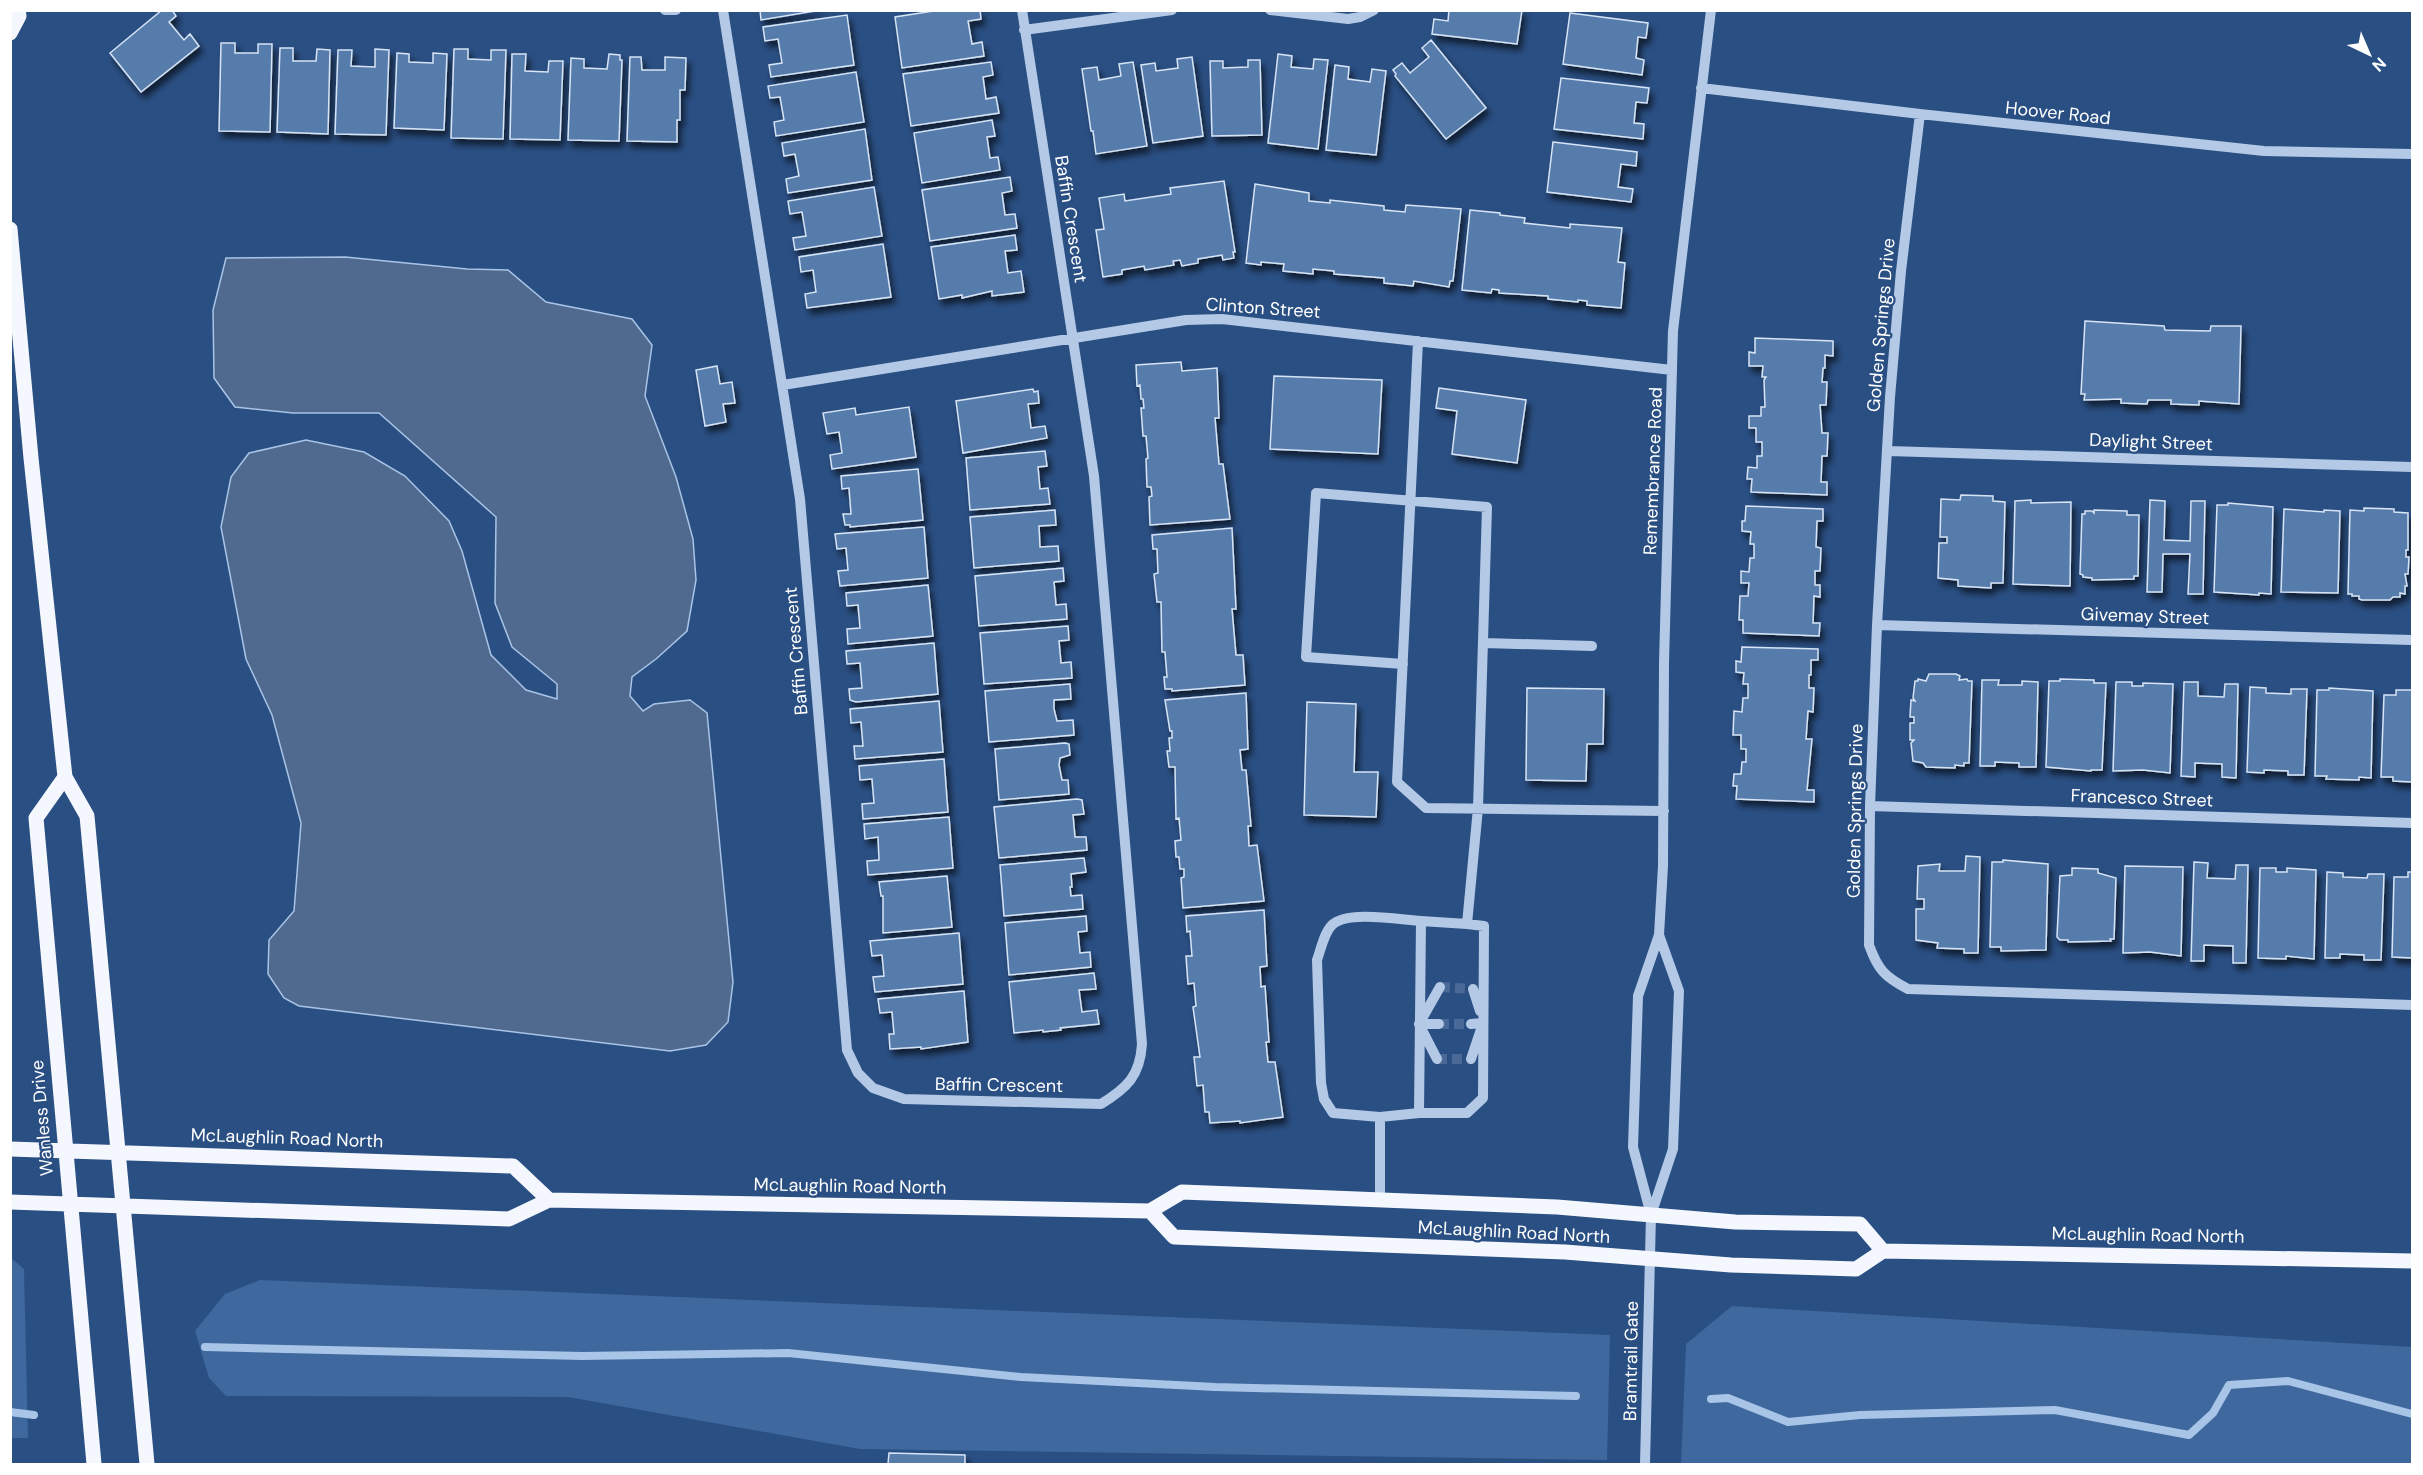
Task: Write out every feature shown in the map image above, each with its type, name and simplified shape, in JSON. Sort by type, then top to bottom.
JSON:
[{"type":"main road","points":[[10,33],[19,16],[18,10]]},
{"type":"main road","points":[[10,229],[64,777],[87,816],[147,1464]]},
{"type":"main road","name":"Wanless Drive","points":[[64,777],[36,818],[94,1464]]},
{"type":"main road","name":"McLaughlin Road North","points":[[10,1149],[64,1149],[513,1166],[549,1200]]},
{"type":"main road","name":"McLaughlin Road North","points":[[10,1202],[69,1202],[510,1220],[549,1200],[1150,1211],[1182,1192],[1557,1207],[1735,1222],[1860,1224],[1883,1251]]},
{"type":"main road","name":"McLaughlin Road North","points":[[1150,1211],[1174,1237],[1565,1252],[1731,1265],[1856,1269],[1883,1251],[2412,1261]]},
{"type":"street","points":[[665,10],[676,10]]},
{"type":"street","name":"Baffin Crescent","points":[[723,10],[800,499],[847,1050],[853,1065],[873,1088],[904,1099],[1101,1104],[1120,1093],[1134,1077],[1141,1059],[1142,1044],[1095,476],[1022,10]]},
{"type":"street","points":[[1024,30],[1172,10]]},
{"type":"street","points":[[1270,10],[1348,19],[1360,17],[1374,10]]},
{"type":"street","name":"Remembrance Road","points":[[1651,1215],[1634,1147],[1638,996],[1659,935],[1664,811],[1664,663],[1673,332],[1711,10]]},
{"type":"street","name":"Hoover Road","points":[[1701,88],[2264,152],[2412,154]]},
{"type":"street","name":"Golden Springs Drive","points":[[1920,114],[1901,271],[1890,397],[1877,625],[1870,806],[1869,945],[1876,964],[1889,979],[1908,988],[2412,1005]]},
{"type":"street","name":"Clinton Street","points":[[783,385],[1186,320],[1222,319],[1672,370]]},
{"type":"street","points":[[1418,340],[1397,782],[1426,808],[1664,811]]},
{"type":"street","name":"Daylight Street","points":[[1888,451],[2412,467]]},
{"type":"street","points":[[1402,664],[1306,657],[1316,493],[1487,507],[1478,808],[1467,924]]},
{"type":"street","name":"Givemay Street","points":[[1877,625],[2412,640]]},
{"type":"street","points":[[1484,642],[1592,646]]},
{"type":"street","name":"Francesco Street","points":[[1870,806],[2412,823]]},
{"type":"street","points":[[1359,917],[1467,924],[1484,926],[1483,1098],[1467,1113],[1419,1113],[1380,1118],[1333,1113],[1324,1100],[1321,1083],[1317,960],[1323,940],[1332,925],[1359,917]]},
{"type":"street","points":[[1419,1113],[1421,921]]},
{"type":"street","name":"Remembrance Road","points":[[1651,1215],[1673,1149],[1679,992],[1659,935]]},
{"type":"street","points":[[1419,1024],[1440,987]]},
{"type":"street","points":[[1471,1059],[1483,1023],[1473,989]]},
{"type":"street","points":[[1471,1024],[1483,1023]]},
{"type":"street","points":[[1419,1024],[1439,1024]]},
{"type":"street","points":[[1419,1024],[1437,1059]]},
{"type":"street","points":[[1380,1118],[1380,1200]]},
{"type":"street","name":"Bramtrail Gate","points":[[1645,1464],[1651,1215]]},
{"type":"shaded area","points":[[345,257],[467,269],[508,270],[546,302],[632,319],[652,345],[645,396],[676,477],[693,539],[696,580],[687,631],[632,677],[630,696],[643,711],[654,704],[690,700],[707,713],[733,982],[728,1022],[706,1045],[670,1051],[299,1006],[284,998],[268,974],[269,940],[294,911],[301,823],[272,715],[246,659],[221,527],[231,477],[249,453],[306,440],[364,452],[405,476],[449,521],[462,551],[491,655],[526,690],[557,699],[557,684],[512,647],[495,603],[496,517],[379,413],[293,413],[235,407],[214,378],[213,310],[226,258]]},
{"type":"shaded area","points":[[10,1257],[24,1269],[28,1438],[11,1438]]},
{"type":"shaded area","points":[[260,1280],[1610,1335],[1607,1460],[860,1449],[568,1397],[226,1396],[209,1378],[195,1331],[225,1294]]},
{"type":"shaded area","points":[[1732,1306],[2412,1347],[2412,1464],[1681,1464],[1686,1344]]},
{"type":"building","points":[[162,10],[172,10],[176,16],[169,22],[184,40],[190,34],[199,46],[141,92],[110,53]]},
{"type":"building","points":[[760,10],[821,10],[761,20]]},
{"type":"building","points":[[940,10],[980,10],[981,19],[968,21],[972,44],[982,42],[984,56],[902,68],[895,17]]},
{"type":"building","points":[[1449,10],[1522,10],[1517,44],[1432,34],[1434,19],[1448,21]]},
{"type":"building","points":[[1570,13],[1648,23],[1646,38],[1638,37],[1636,58],[1644,60],[1642,75],[1563,64]]},
{"type":"building","points":[[847,15],[854,65],[771,77],[769,65],[782,63],[778,39],[765,41],[763,27]]},
{"type":"building","points":[[1431,40],[1486,108],[1446,139],[1395,76],[1393,70],[1402,63],[1410,73],[1429,57],[1422,48]]},
{"type":"building","points":[[221,43],[235,43],[235,53],[258,53],[258,44],[272,44],[270,132],[219,131]]},
{"type":"building","points":[[280,48],[293,48],[293,61],[316,61],[317,49],[330,50],[328,134],[277,132]]},
{"type":"building","points":[[375,49],[389,50],[386,135],[335,134],[338,50],[352,50],[351,66],[375,67]]},
{"type":"building","points":[[454,49],[468,49],[468,59],[491,60],[491,50],[506,50],[503,139],[451,138]]},
{"type":"building","points":[[397,53],[409,54],[409,62],[433,63],[433,53],[447,54],[444,130],[394,128]]},
{"type":"building","points":[[512,54],[526,54],[525,71],[548,72],[549,61],[563,61],[560,140],[510,139]]},
{"type":"building","points":[[609,54],[620,55],[620,60],[622,60],[619,141],[568,140],[571,58],[584,59],[584,68],[607,69]]},
{"type":"building","points":[[1278,54],[1292,56],[1291,67],[1313,69],[1314,59],[1328,60],[1318,149],[1268,143]]},
{"type":"building","points":[[630,57],[641,57],[642,70],[665,70],[665,57],[686,58],[685,90],[680,90],[677,142],[627,141]]},
{"type":"building","points":[[1192,57],[1203,136],[1153,143],[1141,65],[1155,63],[1156,71],[1178,68],[1177,59]]},
{"type":"building","points":[[1248,60],[1260,60],[1262,135],[1212,136],[1210,61],[1223,61],[1223,68],[1248,67]]},
{"type":"building","points":[[991,62],[993,75],[983,77],[986,99],[996,97],[999,113],[911,126],[903,74]]},
{"type":"building","points":[[1133,62],[1147,146],[1096,154],[1082,69],[1097,67],[1099,80],[1121,76],[1119,64]]},
{"type":"building","points":[[1335,65],[1349,67],[1348,79],[1370,82],[1372,69],[1386,71],[1376,155],[1326,150]]},
{"type":"building","points":[[856,72],[864,122],[776,136],[774,122],[784,120],[780,97],[770,98],[768,86]]},
{"type":"building","points":[[1561,78],[1649,88],[1647,103],[1636,102],[1634,123],[1644,124],[1643,139],[1554,129]]},
{"type":"building","points":[[992,120],[995,136],[987,137],[990,158],[998,157],[1000,170],[922,183],[914,133]]},
{"type":"building","points":[[865,129],[872,180],[788,193],[786,179],[799,176],[795,154],[784,156],[782,143]]},
{"type":"building","points":[[1553,142],[1637,152],[1636,166],[1621,164],[1618,187],[1633,189],[1631,202],[1547,192]]},
{"type":"building","points":[[1010,177],[1012,191],[1002,193],[1005,215],[1015,214],[1017,228],[930,241],[922,190]]},
{"type":"building","points":[[1224,181],[1234,258],[1223,260],[1222,255],[1198,259],[1198,263],[1182,266],[1180,260],[1173,261],[1174,265],[1145,270],[1144,266],[1122,270],[1122,274],[1103,277],[1096,230],[1104,229],[1099,198],[1124,194],[1125,201],[1171,194],[1170,188]]},
{"type":"building","points":[[1255,184],[1309,193],[1309,201],[1330,203],[1330,200],[1384,206],[1384,210],[1405,212],[1406,205],[1461,209],[1453,281],[1450,281],[1449,287],[1414,281],[1413,286],[1384,283],[1384,278],[1334,274],[1334,271],[1313,269],[1313,274],[1283,271],[1284,264],[1246,263]]},
{"type":"building","points":[[874,187],[882,236],[795,250],[793,238],[806,236],[802,212],[790,214],[788,201]]},
{"type":"building","points":[[1470,210],[1525,218],[1524,223],[1570,228],[1570,224],[1622,228],[1618,262],[1625,263],[1621,308],[1587,305],[1587,301],[1548,299],[1548,296],[1499,293],[1499,290],[1492,289],[1491,293],[1462,290]]},
{"type":"building","points":[[1015,235],[1017,250],[1005,251],[1008,273],[1021,271],[1024,292],[992,296],[992,291],[962,298],[962,295],[939,299],[931,247]]},
{"type":"building","points":[[883,244],[891,297],[807,308],[805,294],[816,292],[813,270],[801,272],[799,257]]},
{"type":"building","points":[[2085,321],[2164,326],[2165,330],[2210,331],[2211,326],[2241,326],[2239,404],[2199,401],[2199,405],[2171,404],[2171,400],[2148,400],[2147,404],[2121,403],[2121,399],[2084,400],[2085,394],[2081,394]]},
{"type":"building","points":[[1755,338],[1833,341],[1833,356],[1825,355],[1825,368],[1823,368],[1822,382],[1827,382],[1826,405],[1820,405],[1822,433],[1828,433],[1827,456],[1822,456],[1821,482],[1827,482],[1827,495],[1751,492],[1752,479],[1747,479],[1748,467],[1757,468],[1757,456],[1762,456],[1762,442],[1756,442],[1756,428],[1749,428],[1749,416],[1761,416],[1761,407],[1765,407],[1764,380],[1766,377],[1762,377],[1763,366],[1749,366],[1749,352],[1755,353]]},
{"type":"building","points":[[1181,362],[1182,371],[1217,368],[1219,418],[1215,418],[1219,464],[1223,464],[1230,519],[1150,525],[1149,497],[1152,496],[1151,487],[1147,487],[1146,459],[1148,458],[1146,436],[1143,436],[1141,408],[1144,408],[1140,385],[1137,386],[1136,365]]},
{"type":"building","points":[[717,366],[720,384],[732,382],[735,403],[723,404],[726,422],[705,426],[696,370]]},
{"type":"building","points":[[1274,376],[1382,380],[1378,454],[1270,449]]},
{"type":"building","points":[[1439,388],[1526,400],[1517,463],[1452,454],[1457,411],[1436,408]]},
{"type":"building","points":[[1033,389],[1034,392],[1038,391],[1039,403],[1028,404],[1031,428],[1045,426],[1047,438],[963,453],[956,401]]},
{"type":"building","points":[[909,407],[916,457],[832,469],[830,455],[842,453],[839,432],[827,434],[823,413],[855,408],[856,415]]},
{"type":"building","points":[[1045,451],[1047,466],[1038,467],[1040,489],[1048,488],[1050,504],[970,510],[966,458]]},
{"type":"building","points":[[918,469],[923,520],[850,527],[850,525],[845,525],[843,514],[851,514],[849,488],[842,489],[841,476]]},
{"type":"building","points":[[1961,495],[1993,496],[1993,501],[2005,502],[2003,583],[1991,583],[1991,588],[1958,586],[1958,580],[1938,578],[1939,543],[1947,543],[1947,537],[1940,537],[1941,499],[1960,500]]},
{"type":"building","points":[[2031,500],[2031,503],[2071,502],[2070,586],[2013,584],[2015,501]]},
{"type":"building","points":[[2150,500],[2165,501],[2164,540],[2190,541],[2191,501],[2205,501],[2203,594],[2188,594],[2190,554],[2163,554],[2162,592],[2147,592]]},
{"type":"building","points":[[2228,503],[2273,507],[2271,594],[2214,592],[2217,505],[2228,505]]},
{"type":"building","points":[[1746,506],[1823,509],[1823,521],[1817,521],[1816,547],[1821,548],[1820,571],[1815,571],[1815,585],[1820,585],[1820,597],[1814,596],[1813,623],[1820,623],[1819,636],[1743,633],[1743,620],[1739,620],[1740,596],[1748,596],[1749,583],[1741,583],[1741,571],[1749,572],[1750,558],[1754,558],[1754,544],[1750,544],[1751,532],[1742,531]]},
{"type":"building","points":[[2364,508],[2394,509],[2394,512],[2408,513],[2406,557],[2409,557],[2408,574],[2405,574],[2407,586],[2405,586],[2405,594],[2400,593],[2400,597],[2393,597],[2390,600],[2362,600],[2359,596],[2348,594],[2350,510],[2364,511]]},
{"type":"building","points":[[2284,509],[2340,511],[2338,593],[2281,592]]},
{"type":"building","points":[[1055,510],[1056,525],[1039,526],[1040,547],[1058,546],[1059,561],[974,568],[970,517]]},
{"type":"building","points":[[2094,510],[2127,511],[2127,515],[2139,515],[2138,576],[2134,576],[2134,579],[2092,580],[2080,574],[2082,514],[2085,514],[2085,511],[2094,513]]},
{"type":"building","points":[[924,527],[928,578],[840,586],[838,571],[848,570],[846,548],[837,549],[835,534]]},
{"type":"building","points":[[1232,528],[1236,609],[1232,609],[1236,655],[1243,655],[1245,685],[1172,691],[1172,689],[1165,689],[1164,677],[1167,677],[1165,652],[1162,652],[1161,602],[1157,602],[1154,574],[1158,573],[1157,549],[1153,549],[1152,535]]},
{"type":"building","points":[[1063,568],[1064,581],[1054,582],[1056,605],[1066,604],[1067,619],[979,626],[975,576]]},
{"type":"building","points":[[928,585],[933,636],[848,644],[847,629],[860,628],[858,605],[847,606],[846,593]]},
{"type":"building","points":[[1068,626],[1069,640],[1059,641],[1061,663],[1071,662],[1072,678],[984,684],[980,633]]},
{"type":"building","points":[[934,643],[938,694],[856,702],[850,700],[849,689],[862,688],[860,663],[847,664],[846,651]]},
{"type":"building","points":[[1742,647],[1818,649],[1818,660],[1811,660],[1811,675],[1809,675],[1809,688],[1814,688],[1813,712],[1808,711],[1806,739],[1812,739],[1807,790],[1814,790],[1814,802],[1736,799],[1737,786],[1733,786],[1734,774],[1741,774],[1742,762],[1746,762],[1746,749],[1741,749],[1741,735],[1733,735],[1734,711],[1742,712],[1743,698],[1748,698],[1748,684],[1743,684],[1744,673],[1736,672],[1736,661],[1741,662]]},
{"type":"building","points":[[1929,674],[1956,674],[1960,676],[1959,680],[1972,681],[1969,763],[1964,763],[1964,766],[1926,767],[1923,763],[1913,761],[1911,743],[1914,740],[1910,740],[1910,723],[1914,723],[1914,717],[1910,717],[1911,700],[1915,701],[1913,698],[1915,681],[1918,679],[1926,681]]},
{"type":"building","points":[[2060,679],[2094,680],[2094,683],[2106,683],[2102,770],[2046,767],[2049,681],[2060,681]]},
{"type":"building","points":[[1982,680],[1999,680],[1998,685],[2022,685],[2022,681],[2038,682],[2036,767],[2019,767],[2019,763],[1995,762],[1995,766],[1980,766]]},
{"type":"building","points":[[2116,682],[2132,682],[2132,686],[2143,686],[2143,683],[2173,684],[2170,773],[2143,770],[2113,771]]},
{"type":"building","points":[[2184,682],[2198,682],[2198,696],[2224,697],[2225,684],[2238,684],[2236,778],[2222,777],[2222,764],[2195,763],[2195,777],[2181,776]]},
{"type":"building","points":[[1070,684],[1071,699],[1054,700],[1054,709],[1057,721],[1073,720],[1074,735],[989,742],[985,691]]},
{"type":"building","points":[[2250,687],[2266,688],[2266,693],[2291,694],[2291,689],[2307,689],[2304,775],[2288,775],[2288,771],[2247,772]]},
{"type":"building","points":[[1527,688],[1604,689],[1603,744],[1587,744],[1586,781],[1526,780]]},
{"type":"building","points":[[2329,688],[2373,691],[2371,778],[2326,779],[2327,776],[2315,776],[2317,690],[2329,690]]},
{"type":"building","points":[[2396,690],[2412,690],[2412,782],[2393,781],[2393,777],[2381,777],[2384,695],[2396,695]]},
{"type":"building","points":[[1246,693],[1248,749],[1240,750],[1242,770],[1246,770],[1251,826],[1248,826],[1249,846],[1257,845],[1264,901],[1183,908],[1181,878],[1184,877],[1184,869],[1180,869],[1179,857],[1176,857],[1175,841],[1181,840],[1179,818],[1176,819],[1175,767],[1169,767],[1167,751],[1170,751],[1169,738],[1172,738],[1172,731],[1170,731],[1165,700]]},
{"type":"building","points":[[939,701],[943,752],[855,759],[854,746],[863,746],[861,722],[851,723],[850,709]]},
{"type":"building","points":[[1307,702],[1356,704],[1354,772],[1378,772],[1376,817],[1304,815]]},
{"type":"building","points":[[1069,744],[1070,755],[1060,758],[1059,765],[1062,780],[1068,780],[1069,794],[999,800],[995,749]]},
{"type":"building","points":[[944,759],[948,812],[863,819],[862,804],[874,803],[872,779],[860,780],[859,766]]},
{"type":"building","points":[[1082,800],[1084,814],[1073,815],[1075,837],[1086,837],[1087,850],[999,858],[994,807]]},
{"type":"building","points":[[949,817],[953,868],[868,875],[867,861],[879,860],[878,837],[865,839],[864,824]]},
{"type":"building","points":[[1966,856],[1980,857],[1978,953],[1964,953],[1964,949],[1937,948],[1938,943],[1916,940],[1916,909],[1924,909],[1924,899],[1917,899],[1918,866],[1940,864],[1939,871],[1965,871]]},
{"type":"building","points":[[1084,858],[1086,872],[1071,874],[1072,887],[1070,887],[1071,896],[1082,895],[1083,909],[1004,916],[1000,865]]},
{"type":"building","points":[[2003,860],[2048,864],[2046,950],[2001,951],[2001,947],[1990,947],[1992,862],[2003,862]]},
{"type":"building","points":[[2194,862],[2208,863],[2207,878],[2235,879],[2236,865],[2248,865],[2246,963],[2233,963],[2233,946],[2204,945],[2204,961],[2191,961]]},
{"type":"building","points":[[2125,866],[2183,867],[2181,956],[2150,952],[2123,953]]},
{"type":"building","points":[[2072,868],[2098,869],[2098,873],[2116,878],[2114,939],[2110,939],[2111,941],[2068,942],[2068,940],[2060,940],[2057,937],[2060,876],[2072,875]]},
{"type":"building","points":[[2260,868],[2276,868],[2276,872],[2287,872],[2287,868],[2316,870],[2314,959],[2286,956],[2286,959],[2258,958]]},
{"type":"building","points":[[2327,872],[2343,873],[2343,877],[2367,878],[2368,874],[2384,874],[2381,960],[2364,960],[2364,955],[2340,954],[2340,958],[2325,958]]},
{"type":"building","points":[[2408,872],[2412,872],[2412,958],[2392,957],[2394,877],[2408,877]]},
{"type":"building","points":[[947,876],[952,927],[883,933],[883,896],[881,896],[879,882]]},
{"type":"building","points":[[1264,910],[1267,966],[1260,967],[1261,987],[1265,986],[1269,1042],[1266,1042],[1268,1062],[1275,1062],[1283,1117],[1240,1123],[1240,1121],[1210,1123],[1209,1112],[1205,1112],[1203,1085],[1197,1086],[1194,1057],[1200,1057],[1193,1007],[1196,1006],[1194,983],[1188,984],[1186,956],[1192,956],[1186,916]]},
{"type":"building","points":[[1086,916],[1087,931],[1078,932],[1080,953],[1090,952],[1091,967],[1009,975],[1005,923]]},
{"type":"building","points":[[959,933],[963,984],[875,992],[873,977],[884,976],[882,955],[872,956],[870,941]]},
{"type":"building","points":[[1094,973],[1096,989],[1079,990],[1082,1012],[1097,1010],[1099,1024],[1043,1032],[1043,1030],[1014,1033],[1009,982]]},
{"type":"building","points":[[964,991],[968,1042],[921,1049],[921,1047],[890,1049],[889,1034],[894,1034],[892,1012],[880,1013],[878,999]]},
{"type":"building","points":[[889,1453],[965,1455],[965,1464],[888,1464]]},
{"type":"waterway","points":[[205,1347],[582,1356],[788,1353],[1021,1377],[1215,1387],[1576,1396]]},
{"type":"waterway","points":[[1711,1399],[1728,1398],[1788,1422],[1860,1415],[2055,1410],[2189,1435],[2213,1413],[2229,1385],[2288,1381],[2412,1414]]},
{"type":"waterway","points":[[10,1412],[34,1415]]},
{"type":"tunnel","points":[[1440,987],[1473,989]]},
{"type":"tunnel","points":[[1439,1024],[1471,1024]]},
{"type":"tunnel","points":[[1437,1059],[1471,1059]]}]
